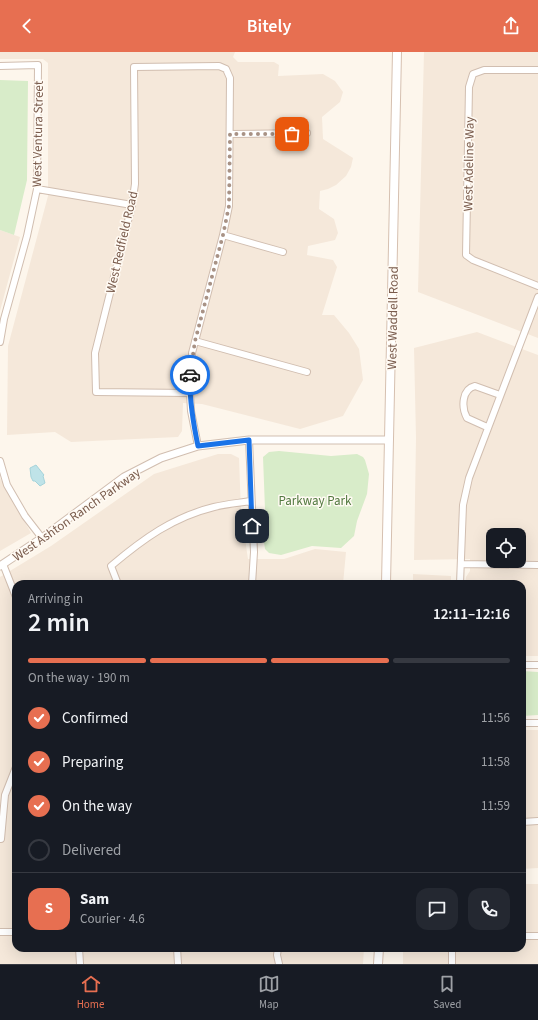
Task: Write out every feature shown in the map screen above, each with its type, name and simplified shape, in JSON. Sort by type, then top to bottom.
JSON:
[{"type":"main road","name":"West Waddell Road","points":[[386,580],[397,52]]},
{"type":"main road","points":[[378,964],[379,952]]},
{"type":"street","name":"West Ventura Street","points":[[0,66],[38,65],[37,189],[27,236],[4,319],[0,342]]},
{"type":"street","name":"West Redfield Road","points":[[190,393],[96,392],[95,353],[132,205],[134,184],[134,67],[219,66],[226,69],[230,78],[230,134]]},
{"type":"street","name":"West Adeline Way","points":[[538,70],[484,70],[473,74],[469,87],[466,255],[473,260],[538,286]]},
{"type":"street","points":[[198,446],[191,411],[190,393],[192,353],[223,235],[229,206],[230,134],[307,134]]},
{"type":"street","points":[[37,189],[132,205]]},
{"type":"street","points":[[223,235],[283,252]]},
{"type":"street","points":[[460,580],[463,505],[469,478],[487,427],[538,297]]},
{"type":"street","points":[[195,341],[307,372]]},
{"type":"street","points":[[487,427],[467,418],[464,409],[466,392],[468,389],[475,386],[500,395]]},
{"type":"street","name":"West Ashton Ranch Parkway","points":[[2,565],[42,538],[124,477],[160,458],[198,446],[249,440],[389,440]]},
{"type":"street","points":[[249,440],[254,552],[252,580]]},
{"type":"street","points":[[0,461],[7,485],[25,516],[42,538]]},
{"type":"street","points":[[0,486],[7,485]]},
{"type":"street","points":[[116,580],[111,566],[137,544],[170,523],[214,507],[251,501]]},
{"type":"street","points":[[461,564],[538,565]]},
{"type":"street","points":[[2,565],[12,588]]},
{"type":"street","points":[[526,665],[538,665]]},
{"type":"street","points":[[526,723],[538,723]]},
{"type":"street","points":[[1,839],[5,795],[12,777]]},
{"type":"street","points":[[526,822],[538,822]]},
{"type":"street","points":[[0,932],[12,932]]},
{"type":"street","points":[[526,936],[538,936]]},
{"type":"street","points":[[79,952],[80,964]]},
{"type":"street","points":[[177,952],[178,964]]},
{"type":"street","points":[[277,952],[279,964]]},
{"type":"street","points":[[452,952],[452,964]]},
{"type":"shaded area","points":[[0,52],[235,52],[233,57],[238,62],[274,62],[279,65],[278,76],[323,74],[335,81],[343,92],[340,102],[322,117],[323,139],[353,158],[351,167],[346,176],[336,185],[320,191],[319,209],[334,219],[338,233],[335,240],[308,246],[307,255],[333,260],[337,267],[322,315],[334,315],[349,333],[359,349],[363,380],[343,416],[300,429],[202,404],[183,403],[182,431],[178,437],[71,442],[55,432],[7,435],[8,346],[48,196],[48,63],[43,59],[0,59]]},
{"type":"shaded area","points":[[424,52],[538,52],[538,338],[418,292]]},
{"type":"shaded area","points":[[0,230],[20,237],[0,311]]},
{"type":"shaded area","points":[[477,332],[538,355],[538,656],[526,656],[526,580],[466,580],[470,571],[470,559],[414,560],[416,438],[414,348]]},
{"type":"shaded area","points":[[218,454],[231,454],[239,458],[241,513],[248,559],[284,559],[315,549],[346,552],[343,580],[12,580],[12,952],[364,952],[363,964],[0,964],[0,577],[51,546],[154,474]]},
{"type":"shaded area","points":[[0,478],[31,533],[0,551]]},
{"type":"shaded area","points":[[413,574],[451,576],[451,580],[413,580]]},
{"type":"shaded area","points":[[526,730],[538,730],[538,868],[526,869]]},
{"type":"shaded area","points":[[526,884],[538,884],[538,964],[403,964],[403,952],[526,952]]},
{"type":"green space","points":[[0,80],[28,81],[27,180],[14,235],[0,230]]},
{"type":"green space","name":"Parkway Park","points":[[279,451],[331,456],[357,454],[365,460],[369,474],[367,494],[357,521],[354,536],[341,548],[312,546],[281,555],[269,553],[265,549],[263,535],[265,509],[263,457],[269,452]]},
{"type":"green space","points":[[526,671],[538,672],[538,715],[526,716]]},
{"type":"water","points":[[36,465],[44,475],[45,483],[40,486],[33,481],[31,477],[30,468]]},
{"type":"way so far","points":[[190,375],[192,353],[223,235],[229,206],[230,134],[292,134]]},
{"type":"route","points":[[190,375],[191,411],[198,446],[249,440],[252,526]]}]
